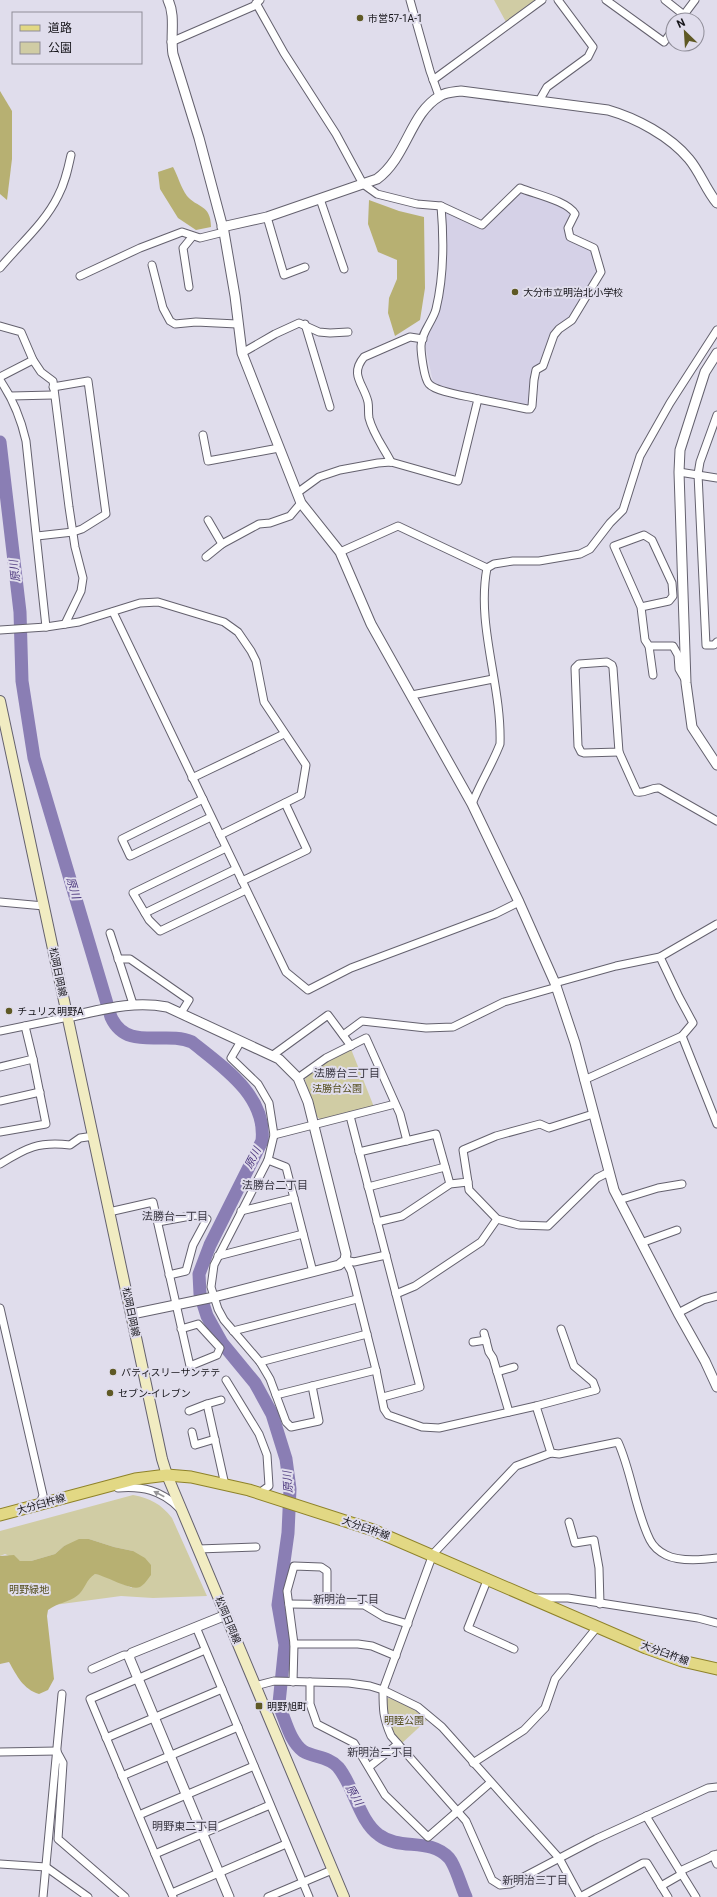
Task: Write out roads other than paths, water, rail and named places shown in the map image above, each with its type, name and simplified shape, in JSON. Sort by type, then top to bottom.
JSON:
[{"type":"main road","name":"松岡日岡線","points":[[0,701],[162,1459],[198,1549],[344,1897]]},
{"type":"main road","name":"大分臼杵線","points":[[0,1516],[135,1478],[168,1475],[191,1477],[272,1498],[373,1530],[433,1554],[646,1648],[682,1661],[717,1669]]},
{"type":"street","points":[[168,0],[172,10],[171,42],[200,138],[223,230],[235,296],[237,324],[242,353],[279,448],[301,503],[340,552],[371,624],[472,804],[519,902],[556,985],[575,1043],[608,1172],[641,1244],[705,1361],[717,1387]]},
{"type":"street","points":[[410,0],[439,96]]},
{"type":"street","points":[[433,80],[542,0]]},
{"type":"street","points":[[539,101],[547,87],[588,57],[593,47],[558,0]]},
{"type":"street","points":[[606,0],[664,42],[665,41]]},
{"type":"street","points":[[665,0],[677,12]]},
{"type":"street","points":[[686,12],[695,0]]},
{"type":"street","points":[[171,42],[258,2],[284,53],[336,134],[363,184],[377,194],[392,199],[417,204],[442,206],[482,225],[520,188],[536,195],[551,198],[572,209],[575,214],[568,228],[570,237],[594,248],[601,272],[572,320],[559,329],[554,335],[543,366],[536,370],[532,406],[530,409],[437,389],[430,385],[426,377],[421,345],[422,339],[435,311],[441,281],[443,223],[442,206]]},
{"type":"street","points":[[80,276],[140,248],[182,232],[192,237],[200,238],[268,218],[377,179],[386,172],[397,158],[423,110],[439,96],[461,91],[608,110],[626,115],[645,125],[675,145],[689,159],[717,203]]},
{"type":"street","points":[[0,268],[48,213],[58,196],[67,174],[71,155]]},
{"type":"street","points":[[320,199],[344,269]]},
{"type":"street","points":[[268,218],[284,275],[305,267]]},
{"type":"street","points":[[189,287],[182,248],[192,237]]},
{"type":"street","points":[[152,265],[163,308],[170,321],[175,324],[196,322],[237,324]]},
{"type":"street","points":[[242,353],[299,322],[319,332],[348,332]]},
{"type":"street","points":[[305,324],[330,407]]},
{"type":"street","points":[[0,326],[21,332],[34,360],[42,372],[52,381],[73,532],[83,578],[81,591],[65,624]]},
{"type":"street","points":[[472,804],[479,784],[493,761],[500,744],[485,605],[484,581],[487,568],[494,564],[513,561],[539,561],[580,554],[590,549],[610,523],[623,510],[640,456],[670,403],[717,330]]},
{"type":"street","points":[[391,462],[374,432],[369,417],[368,403],[357,371],[359,363],[364,357],[410,337],[422,339]]},
{"type":"street","points":[[717,353],[705,372],[680,450],[686,683],[692,727],[717,765]]},
{"type":"street","points":[[0,376],[34,360]]},
{"type":"street","points":[[0,380],[11,396],[22,424],[26,441],[46,627]]},
{"type":"street","points":[[37,536],[73,532],[82,529],[106,514],[88,381],[53,387]]},
{"type":"street","points":[[11,396],[53,395]]},
{"type":"street","points":[[297,493],[318,477],[340,470],[391,462],[458,481],[478,399]]},
{"type":"street","points":[[717,415],[700,462],[698,474],[706,645],[714,645],[717,642]]},
{"type":"street","points":[[202,435],[208,461],[279,448]]},
{"type":"street","points":[[680,472],[717,478]]},
{"type":"street","points":[[206,557],[222,544],[259,524],[270,523],[290,516],[301,503]]},
{"type":"street","points":[[208,520],[222,544]]},
{"type":"street","points":[[340,552],[398,526],[487,568]]},
{"type":"street","points":[[640,607],[669,601],[673,596],[672,583],[652,540],[644,535],[614,546],[640,607],[645,640],[649,646],[653,675]]},
{"type":"street","points":[[0,630],[46,627],[79,622],[140,603],[158,602],[205,615],[233,627],[242,638],[256,661],[264,702],[306,765],[301,796],[220,835]]},
{"type":"street","points":[[113,612],[286,972],[308,990],[350,968],[494,914],[519,902]]},
{"type":"street","points":[[649,646],[673,646],[678,655],[679,669],[686,683]]},
{"type":"street","points":[[619,752],[584,753],[578,749],[574,671],[576,666],[607,662],[612,665],[619,752],[637,792],[641,793],[659,788],[717,820]]},
{"type":"street","points":[[412,695],[493,679]]},
{"type":"street","points":[[192,778],[284,734]]},
{"type":"street","points":[[203,800],[122,839],[130,856],[211,816]]},
{"type":"street","points":[[242,881],[307,850],[285,803]]},
{"type":"street","points":[[226,848],[133,893],[145,913],[160,931],[246,890]]},
{"type":"street","points":[[145,913],[236,869]]},
{"type":"street","points":[[0,902],[44,906]]},
{"type":"street","points":[[343,1035],[362,1021],[426,1028],[453,1027],[504,1002],[616,966],[660,957],[717,924]]},
{"type":"street","points":[[110,933],[133,1004]]},
{"type":"street","points":[[584,1080],[682,1036],[693,1023],[678,997],[660,957]]},
{"type":"street","points":[[118,959],[130,959],[190,1000],[182,1013]]},
{"type":"street","points":[[0,1031],[121,1006],[133,1004],[152,1004],[167,1007],[182,1013],[273,1055],[288,1066],[298,1078],[314,1125],[346,1254],[345,1260],[351,1271],[376,1370],[384,1409],[388,1415],[422,1427],[439,1428],[536,1406],[596,1390],[593,1382],[574,1366],[561,1329]]},
{"type":"street","points":[[273,1055],[328,1015],[351,1046]]},
{"type":"street","points":[[0,1132],[46,1124],[25,1026]]},
{"type":"street","points":[[682,1036],[717,1124]]},
{"type":"street","points":[[298,1078],[326,1058],[366,1038],[400,1114],[407,1140]]},
{"type":"street","points":[[241,1041],[231,1058],[258,1084],[269,1103],[274,1135],[268,1160],[214,1265],[211,1298],[221,1316],[260,1362],[270,1379],[286,1422],[291,1427],[319,1420],[312,1386]]},
{"type":"street","points":[[0,1067],[33,1059]]},
{"type":"street","points":[[0,1101],[40,1092]]},
{"type":"street","points":[[274,1135],[395,1104]]},
{"type":"street","points":[[593,1114],[549,1128],[540,1124],[496,1136],[463,1150],[469,1190],[497,1219],[519,1225],[548,1226],[597,1178],[608,1172]]},
{"type":"street","points":[[350,1116],[420,1387],[382,1397]]},
{"type":"street","points":[[359,1152],[436,1134],[450,1184]]},
{"type":"street","points":[[0,1164],[26,1148],[53,1143],[70,1145],[80,1138],[94,1136]]},
{"type":"street","points":[[268,1160],[286,1167],[313,1272]]},
{"type":"street","points":[[368,1187],[445,1167]]},
{"type":"street","points":[[377,1222],[402,1216],[450,1184],[468,1182]]},
{"type":"street","points":[[620,1200],[658,1188],[682,1184]]},
{"type":"street","points":[[241,1211],[294,1198]]},
{"type":"street","points":[[109,1212],[153,1202],[181,1329],[190,1366],[217,1355],[220,1348],[198,1324],[181,1329]]},
{"type":"street","points":[[158,1222],[196,1215],[207,1219],[193,1245],[186,1271],[170,1275]]},
{"type":"street","points":[[396,1294],[415,1286],[481,1242],[497,1219]]},
{"type":"street","points":[[641,1244],[677,1230]]},
{"type":"street","points":[[218,1256],[303,1234]]},
{"type":"street","points":[[345,1260],[354,1262],[386,1255]]},
{"type":"street","points":[[132,1314],[211,1298],[339,1265],[345,1260]]},
{"type":"street","points":[[678,1313],[703,1300],[717,1296]]},
{"type":"street","points":[[233,1330],[357,1299]]},
{"type":"street","points":[[0,1308],[43,1495],[40,1504]]},
{"type":"street","points":[[260,1362],[367,1334]]},
{"type":"street","points":[[473,1342],[485,1336],[509,1412]]},
{"type":"street","points":[[497,1372],[514,1367]]},
{"type":"street","points":[[276,1394],[376,1370]]},
{"type":"street","points":[[226,1380],[259,1434],[267,1455],[269,1486],[258,1494]]},
{"type":"street","points":[[189,1411],[221,1400]]},
{"type":"street","points":[[207,1404],[225,1485]]},
{"type":"street","points":[[536,1406],[551,1453]]},
{"type":"street","points":[[192,1432],[195,1445],[215,1440]]},
{"type":"street","points":[[717,1558],[680,1559],[667,1556],[650,1542],[626,1460],[618,1442],[560,1454],[551,1453],[516,1466],[433,1554],[383,1690],[384,1720],[391,1736],[458,1812],[470,1829],[491,1878],[497,1884],[510,1884],[596,1839],[708,1788],[717,1787]]},
{"type":"street","points":[[86,1491],[133,1487],[151,1490],[170,1500],[179,1508],[186,1520]]},
{"type":"street","points":[[569,1522],[575,1543],[594,1540],[599,1568],[600,1604]]},
{"type":"street","points":[[198,1549],[256,1547]]},
{"type":"street","points":[[292,1682],[294,1644],[287,1586],[294,1566],[321,1567],[327,1571],[327,1604]]},
{"type":"street","points":[[488,1578],[468,1628],[514,1649]]},
{"type":"street","points":[[532,1598],[568,1598],[698,1618],[717,1623]]},
{"type":"street","points":[[289,1604],[364,1605],[384,1617],[408,1624]]},
{"type":"street","points":[[92,1669],[124,1655],[130,1655],[226,1615]]},
{"type":"street","points":[[473,1763],[524,1730],[545,1708],[555,1679],[598,1626]]},
{"type":"street","points":[[196,1627],[309,1897]]},
{"type":"street","points":[[294,1644],[358,1644],[372,1646],[396,1656]]},
{"type":"street","points":[[205,1650],[90,1699],[106,1738],[172,1895],[218,1873],[286,1844]]},
{"type":"street","points":[[130,1655],[129,1659],[137,1679],[228,1897]]},
{"type":"street","points":[[255,1686],[274,1681],[349,1683],[370,1686],[383,1690],[418,1707],[442,1727],[490,1783],[559,1858],[580,1897],[643,1863],[647,1863],[668,1897]]},
{"type":"street","points":[[310,1682],[310,1704],[317,1724],[352,1741],[385,1795],[428,1837],[490,1783]]},
{"type":"street","points":[[106,1738],[222,1689]]},
{"type":"street","points":[[43,1897],[62,1694]]},
{"type":"street","points":[[122,1776],[238,1727]]},
{"type":"street","points":[[369,1767],[398,1744]]},
{"type":"street","points":[[0,1752],[57,1751]]},
{"type":"street","points":[[57,1751],[62,1763],[58,1838],[125,1897]]},
{"type":"street","points":[[139,1815],[254,1766]]},
{"type":"street","points":[[155,1854],[270,1805]]},
{"type":"street","points":[[646,1816],[696,1897]]},
{"type":"street","points":[[661,1886],[715,1854],[717,1864]]},
{"type":"street","points":[[0,1864],[46,1867],[88,1897]]},
{"type":"street","points":[[268,1897],[332,1870]]},
{"type":"waterway","name":"原川","points":[[0,442],[20,612],[22,681],[34,758],[111,1017],[118,1028],[127,1034],[137,1037],[170,1038],[192,1042],[229,1072],[240,1084],[250,1096],[258,1110],[262,1125],[262,1141],[210,1245],[199,1274],[200,1294],[207,1316],[222,1343],[255,1383],[272,1414],[286,1459],[290,1489],[288,1533],[278,1605],[285,1645],[279,1703],[280,1708],[289,1731],[299,1747],[303,1751],[330,1761],[338,1767],[344,1775],[361,1812],[372,1829],[387,1840],[424,1846],[441,1852],[452,1862],[466,1897]]},
{"type":"place","name":"市営57-1A-1","points":[[360,18]]},
{"type":"place","name":"大分市立明治北小学校","points":[[515,292]]},
{"type":"place","name":"チュリス明野A","points":[[9,1011]]},
{"type":"place","name":"パティスリーサンテテ","points":[[113,1372]]},
{"type":"place","name":"セブン-イレブン","points":[[110,1393]]},
{"type":"place","name":"明野旭町","points":[[259,1706]]},
{"type":"district","name":"法勝台三丁目","points":[[347,1073]]},
{"type":"district","name":"法勝台二丁目","points":[[275,1185]]},
{"type":"district","name":"法勝台一丁目","points":[[175,1216]]},
{"type":"district","name":"新明治一丁目","points":[[346,1599]]},
{"type":"district","name":"新明治二丁目","points":[[380,1752]]},
{"type":"district","name":"明野東二丁目","points":[[185,1826]]},
{"type":"district","name":"新明治三丁目","points":[[535,1880]]},
{"type":"park label","name":"法勝台公園","points":[[337,1088]]},
{"type":"park label","name":"明野緑地","points":[[29,1589]]},
{"type":"park label","name":"明睦公園","points":[[404,1720]]}]
